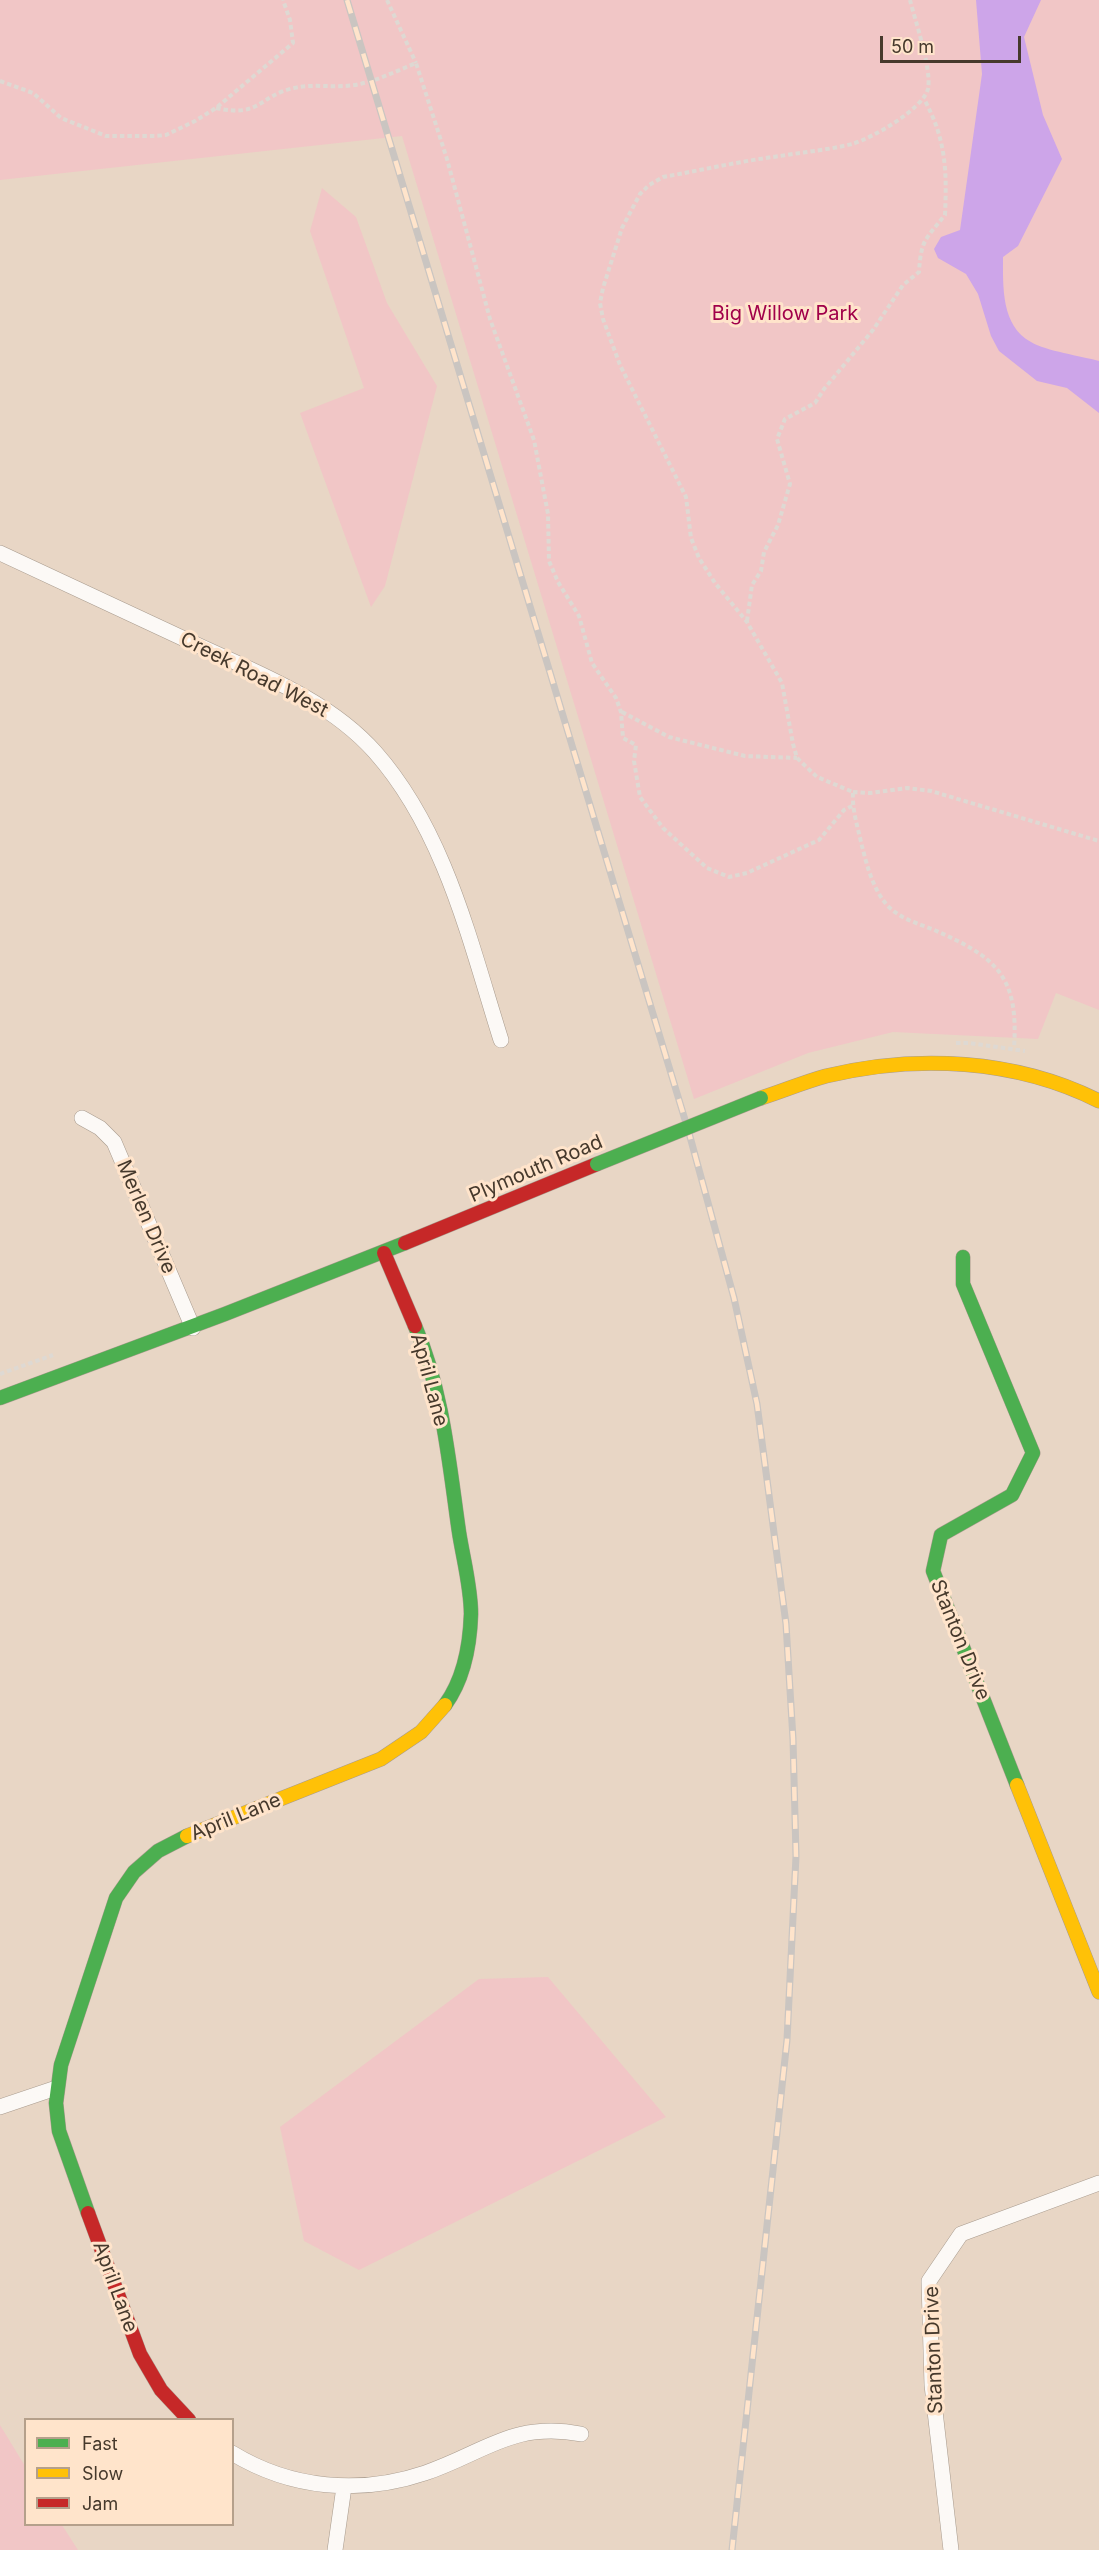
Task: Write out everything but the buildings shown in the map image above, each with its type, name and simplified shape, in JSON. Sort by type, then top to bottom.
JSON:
[{"type":"street","name":"Creek Road West","points":[[0,553],[285,687],[336,718],[374,752],[403,791],[430,839],[454,894],[501,1040]]},
{"type":"street","name":"Plymouth Road","points":[[0,1398],[193,1328],[384,1253],[760,1098],[833,1074],[904,1063],[959,1064],[1012,1071],[1058,1082],[1099,1101]]},
{"type":"street","name":"Merlen Drive","points":[[82,1118],[100,1128],[114,1142],[193,1328]]},
{"type":"street","name":"April Lane","points":[[187,2418],[160,2390],[140,2354],[61,2141],[55,2116],[56,2088],[61,2065],[116,1898],[134,1872],[158,1851],[187,1836],[381,1759],[408,1745],[431,1725],[449,1699],[463,1671],[470,1642],[471,1611],[442,1418],[423,1347],[384,1253]]},
{"type":"street","name":"Stanton Drive","points":[[963,1257],[963,1284],[1033,1454],[1012,1496],[941,1535],[933,1571],[1099,1992]]},
{"type":"street","points":[[0,2107],[56,2088]]},
{"type":"street","name":"Stanton Drive","points":[[951,2550],[932,2385],[928,2281],[961,2234],[1099,2183]]},
{"type":"street","points":[[234,2454],[248,2463],[284,2476],[320,2485],[362,2487],[426,2473],[487,2444],[515,2435],[541,2430],[560,2430],[581,2434]]},
{"type":"street","points":[[335,2550],[344,2487]]},
{"type":"path","points":[[0,81],[33,93],[61,118],[106,136],[166,135],[195,122],[216,108],[271,64],[293,43],[290,20],[283,0]]},
{"type":"path","points":[[387,0],[416,63],[447,159],[490,319],[534,440],[548,514],[549,561],[558,582],[579,616],[592,663],[616,698],[621,712],[623,738],[636,744],[634,761],[640,797],[663,828],[706,868],[729,877],[768,865],[819,840],[844,810],[852,806]]},
{"type":"path","points":[[910,0],[928,73],[928,87],[924,99],[913,110],[855,143],[828,150],[778,156],[663,177],[649,185],[640,194],[622,228],[603,288],[600,303],[603,319],[620,364],[686,497],[692,538],[699,558],[715,583],[747,622],[782,683],[797,758],[817,777],[853,792],[870,793],[907,788],[932,791],[1099,841]]},
{"type":"path","points":[[216,108],[237,113],[258,107],[274,95],[293,88],[347,86],[384,76],[416,63]]},
{"type":"path","points":[[747,622],[752,585],[761,571],[764,552],[778,525],[790,484],[777,440],[785,419],[815,403],[857,347],[873,330],[903,285],[919,272],[920,254],[926,237],[945,215],[946,165],[934,116],[924,99]]},
{"type":"path","points":[[621,712],[669,737],[745,756],[797,758]]},
{"type":"path","points":[[853,792],[852,806],[868,870],[887,904],[900,916],[966,945],[985,957],[1004,978],[1014,1004],[1014,1048]]},
{"type":"green space","name":"Big Willow Park","points":[[0,0],[1099,0],[1099,1010],[1056,993],[1038,1039],[893,1032],[808,1053],[694,1099],[402,136],[0,180]]},
{"type":"green space","points":[[322,188],[356,217],[387,303],[437,386],[385,586],[371,607],[300,413],[364,388],[310,231]]},
{"type":"green space","points":[[548,1977],[666,2117],[359,2270],[304,2241],[280,2127],[479,1979]]},
{"type":"green space","points":[[0,2425],[24,2464],[24,2526],[63,2526],[78,2550],[0,2550]]},
{"type":"shaded area","points":[[976,0],[1041,0],[1024,37],[1043,115],[1062,159],[1018,246],[1003,257],[1004,292],[1009,316],[1021,335],[1045,348],[1099,361],[1099,413],[1067,388],[1037,381],[999,351],[991,336],[978,294],[966,274],[938,258],[934,249],[941,237],[960,230],[982,74]]},
{"type":"railway","points":[[347,0],[689,1133],[734,1298],[757,1404],[786,1624],[793,1739],[796,1856],[787,2040],[732,2550]]},
{"type":"traffic: fast","points":[[597,1164],[761,1098]]},
{"type":"traffic: fast","points":[[0,1398],[225,1314],[405,1243]]},
{"type":"traffic: fast","points":[[963,1257],[963,1284],[1033,1453],[1012,1495],[941,1535],[933,1571],[1017,1785]]},
{"type":"traffic: fast","points":[[415,1326],[425,1351],[439,1402],[471,1604],[465,1661],[457,1684],[445,1705]]},
{"type":"traffic: fast","points":[[88,2213],[59,2131],[56,2103],[61,2065],[116,1898],[134,1872],[158,1851],[187,1836]]},
{"type":"traffic: slow","points":[[761,1098],[826,1076],[860,1069],[930,1063],[965,1064],[1034,1076],[1099,1101]]},
{"type":"traffic: slow","points":[[187,1836],[381,1759],[421,1732],[445,1705]]},
{"type":"traffic: slow","points":[[1017,1785],[1099,1992]]},
{"type":"traffic: jam","points":[[405,1243],[597,1164]]},
{"type":"traffic: jam","points":[[384,1253],[415,1326]]},
{"type":"traffic: jam","points":[[88,2213],[140,2354],[161,2390],[187,2418]]}]
